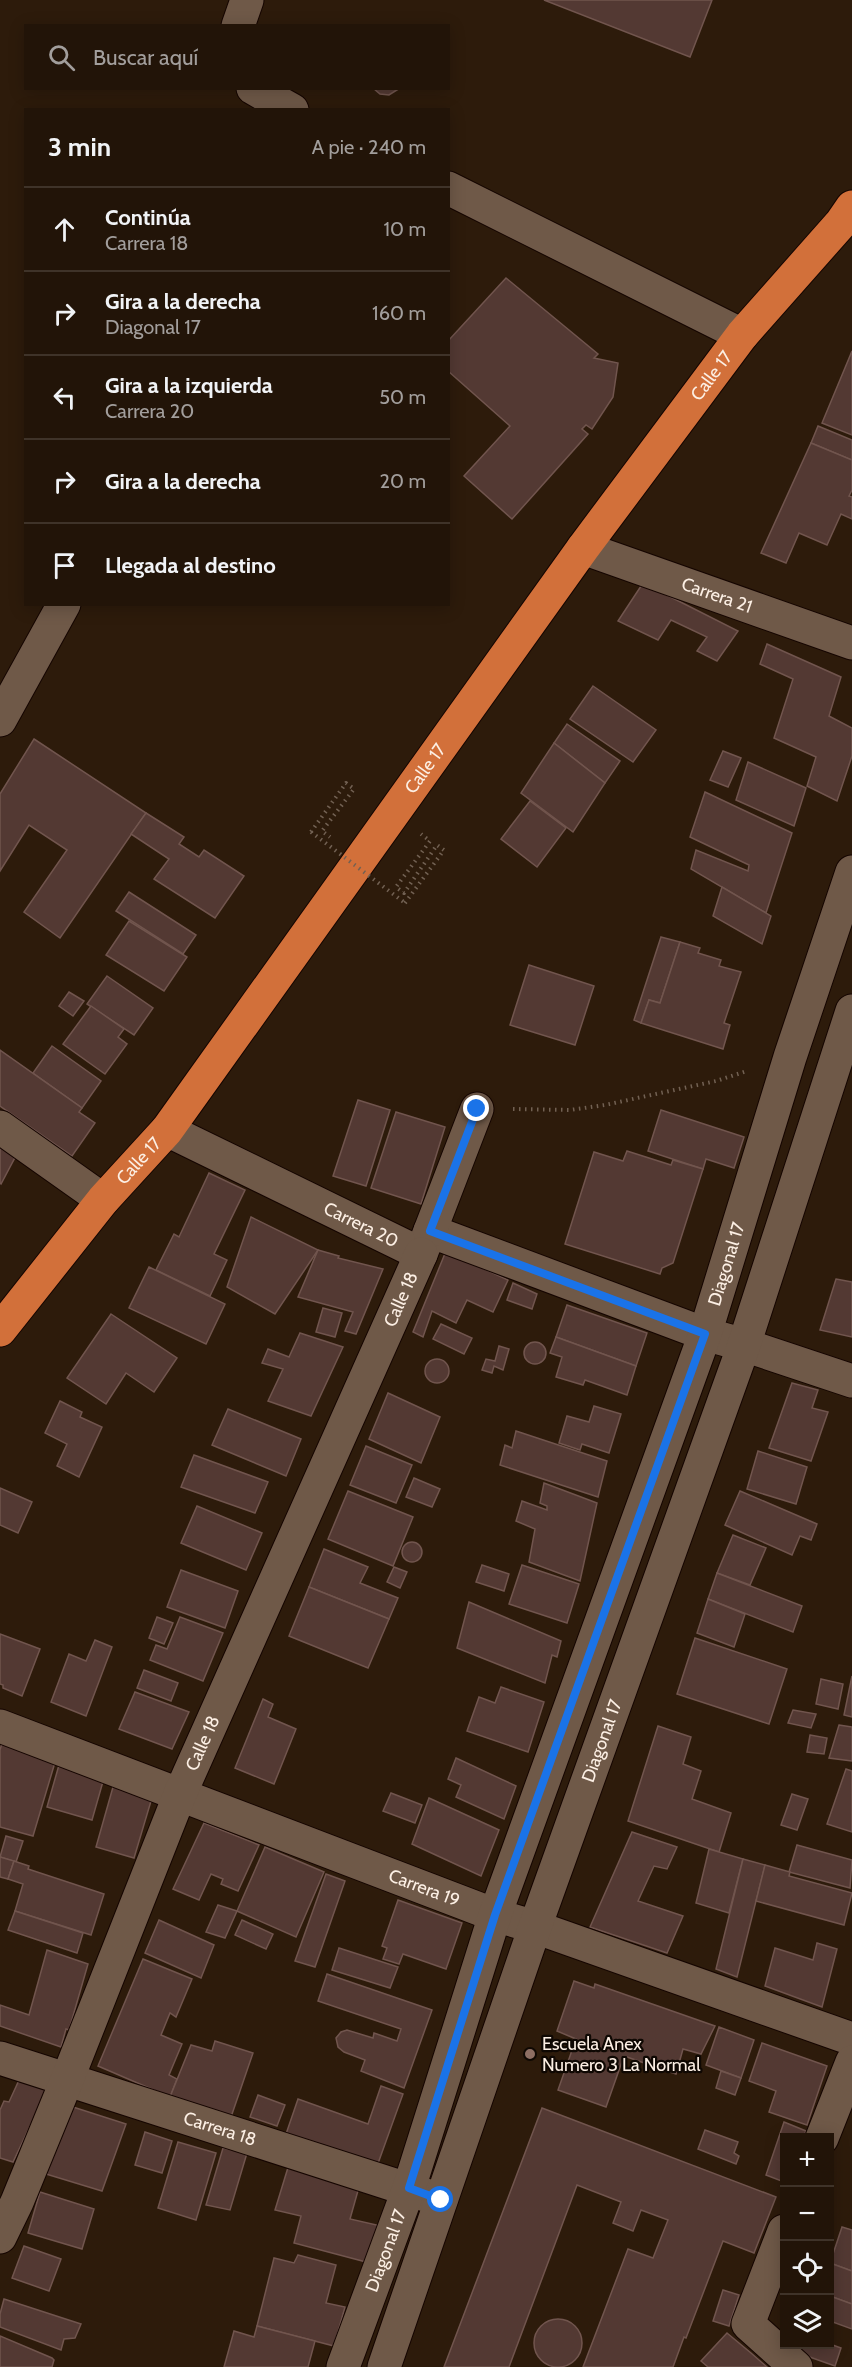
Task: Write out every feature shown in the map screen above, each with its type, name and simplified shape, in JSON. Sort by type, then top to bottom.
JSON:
[{"type":"highway","name":"Calle 17","points":[[0,1330],[103,1200],[167,1130],[584,548],[742,335],[848,220]]},
{"type":"street","points":[[239,24],[247,0]]},
{"type":"street","points":[[256,97],[286,108]]},
{"type":"street","points":[[450,189],[742,335]]},
{"type":"street","name":"Carrera 21","points":[[584,548],[852,643]]},
{"type":"street","points":[[0,720],[63,606]]},
{"type":"street","name":"Diagonal 17","points":[[343,2367],[409,2188],[495,1915],[705,1334],[790,1057],[852,872]]},
{"type":"street","name":"Diagonal 17","points":[[384,2367],[535,1927],[744,1345],[852,1011]]},
{"type":"street","name":"Calle 18","points":[[0,2237],[17,2202],[67,2080],[180,1794],[425,1243],[477,1109]]},
{"type":"street","points":[[0,1127],[103,1200]]},
{"type":"street","name":"Carrera 20","points":[[167,1130],[425,1243],[852,1382]]},
{"type":"street","name":"Carrera 19","points":[[0,1726],[495,1915],[852,2039]]},
{"type":"street","name":"Carrera 18","points":[[0,2058],[441,2200]]},
{"type":"street","points":[[824,2133],[852,2062]]},
{"type":"street","points":[[780,2241],[748,2324],[796,2367]]},
{"type":"path","points":[[335,830],[330,838],[322,831],[354,789],[346,783],[311,832],[405,903],[444,850],[437,845],[404,893],[396,887],[430,841],[394,813]]},
{"type":"path","points":[[477,1109],[570,1110],[605,1105],[716,1081],[790,1057]]},
{"type":"building","points":[[544,0],[712,0],[690,57]]},
{"type":"building","points":[[375,90],[397,90],[389,95],[380,94]]},
{"type":"building","points":[[506,278],[598,354],[594,358],[618,363],[613,397],[592,429],[586,425],[582,429],[588,434],[512,519],[464,476],[510,426],[450,373],[450,339]]},
{"type":"building","points":[[852,351],[852,435],[822,423]]},
{"type":"building","points":[[818,426],[852,440],[852,460],[811,443]]},
{"type":"building","points":[[811,443],[852,460],[852,490],[849,496],[852,497],[852,519],[841,514],[827,545],[799,533],[786,563],[761,553]]},
{"type":"building","points":[[643,583],[738,631],[717,661],[697,651],[707,637],[671,620],[658,640],[618,621]]},
{"type":"building","points":[[767,644],[841,677],[829,716],[852,728],[852,756],[837,801],[807,786],[816,757],[774,738],[793,679],[760,664]]},
{"type":"building","points":[[593,686],[656,730],[633,762],[570,719]]},
{"type":"building","points":[[567,724],[620,761],[605,783],[554,743]]},
{"type":"building","points":[[34,739],[146,813],[60,938],[24,912],[67,850],[29,825],[0,871],[0,794]]},
{"type":"building","points":[[554,743],[605,783],[573,832],[521,793]]},
{"type":"building","points":[[723,751],[741,758],[728,787],[710,780]]},
{"type":"building","points":[[748,762],[806,788],[794,826],[736,800]]},
{"type":"building","points":[[705,792],[792,833],[766,913],[691,869],[696,850],[748,871],[749,865],[690,837]]},
{"type":"building","points":[[530,801],[566,828],[537,867],[501,839]]},
{"type":"building","points":[[146,813],[184,837],[179,844],[199,857],[204,850],[244,876],[215,918],[154,879],[169,859],[131,834]]},
{"type":"building","points":[[722,887],[771,916],[762,944],[713,916]]},
{"type":"building","points":[[129,892],[196,935],[183,954],[116,911]]},
{"type":"building","points":[[129,921],[187,957],[164,991],[106,955]]},
{"type":"building","points":[[661,937],[680,942],[660,1003],[649,1000],[641,1023],[634,1020]]},
{"type":"building","points":[[680,942],[700,948],[698,953],[721,960],[719,966],[741,972],[724,1023],[730,1025],[723,1049],[641,1023],[649,1000],[660,1003]]},
{"type":"building","points":[[529,965],[594,986],[575,1045],[510,1025]]},
{"type":"building","points":[[107,976],[153,1008],[134,1035],[87,1004]]},
{"type":"building","points":[[69,992],[84,1001],[73,1016],[59,1006]]},
{"type":"building","points":[[91,1006],[124,1029],[118,1037],[127,1044],[105,1074],[63,1044]]},
{"type":"building","points":[[52,1046],[101,1081],[82,1108],[33,1073]]},
{"type":"building","points":[[0,1050],[82,1108],[79,1112],[95,1123],[72,1156],[0,1106]]},
{"type":"building","points":[[358,1100],[390,1110],[366,1186],[333,1176]]},
{"type":"building","points":[[661,1110],[744,1137],[734,1168],[706,1159],[703,1169],[648,1151]]},
{"type":"building","points":[[396,1112],[445,1127],[421,1204],[371,1188]]},
{"type":"building","points":[[0,1139],[19,1150],[1,1184],[0,1183]]},
{"type":"building","points":[[627,1151],[671,1165],[673,1160],[703,1169],[673,1263],[662,1268],[660,1274],[565,1244],[594,1152],[623,1161]]},
{"type":"building","points":[[209,1173],[245,1190],[214,1254],[227,1260],[210,1296],[156,1270],[174,1234],[179,1237]]},
{"type":"building","points":[[251,1217],[318,1250],[275,1314],[227,1287]]},
{"type":"building","points":[[318,1250],[339,1256],[338,1258],[383,1269],[356,1334],[345,1331],[353,1312],[298,1297]]},
{"type":"building","points":[[446,1251],[508,1280],[493,1312],[467,1300],[456,1323],[432,1311],[423,1337],[413,1332]]},
{"type":"building","points":[[149,1267],[225,1304],[206,1344],[129,1308]]},
{"type":"building","points":[[836,1279],[852,1282],[852,1337],[820,1330]]},
{"type":"building","points":[[513,1283],[537,1294],[532,1309],[507,1300]]},
{"type":"building","points":[[567,1305],[647,1333],[636,1366],[556,1337]]},
{"type":"building","points":[[323,1308],[342,1313],[335,1337],[316,1332]]},
{"type":"building","points":[[111,1314],[177,1358],[154,1392],[126,1373],[106,1404],[67,1378]]},
{"type":"building","points":[[441,1324],[472,1338],[464,1354],[433,1339]]},
{"type":"building","points":[[300,1333],[343,1347],[311,1416],[268,1401],[283,1369],[262,1363],[268,1349],[289,1357]]},
{"type":"building","points":[[556,1337],[636,1366],[627,1395],[585,1380],[583,1385],[556,1377],[562,1357],[550,1353]]},
{"type":"building","points":[[535,1342],[543,1345],[546,1353],[543,1361],[535,1364],[527,1361],[524,1353],[527,1345]]},
{"type":"building","points":[[499,1346],[509,1349],[503,1370],[494,1366],[492,1373],[482,1370],[486,1359],[495,1361]]},
{"type":"building","points":[[437,1359],[446,1362],[449,1371],[446,1380],[437,1383],[428,1380],[425,1371],[428,1362]]},
{"type":"building","points":[[792,1383],[818,1390],[812,1408],[828,1412],[811,1461],[769,1448]]},
{"type":"building","points":[[388,1393],[440,1417],[421,1463],[369,1439]]},
{"type":"building","points":[[60,1401],[82,1412],[80,1417],[102,1427],[79,1477],[57,1466],[67,1444],[45,1433]]},
{"type":"building","points":[[594,1406],[621,1414],[609,1453],[582,1444],[580,1450],[559,1443],[567,1416],[589,1422]]},
{"type":"building","points":[[228,1409],[301,1439],[286,1476],[212,1445]]},
{"type":"building","points":[[516,1431],[607,1461],[598,1497],[500,1465],[505,1445],[512,1448]]},
{"type":"building","points":[[366,1446],[412,1465],[396,1503],[350,1485]]},
{"type":"building","points":[[758,1451],[807,1467],[796,1504],[747,1489]]},
{"type":"building","points":[[194,1455],[268,1482],[255,1513],[181,1487]]},
{"type":"building","points":[[414,1478],[440,1489],[432,1507],[406,1497]]},
{"type":"building","points":[[544,1483],[597,1503],[580,1581],[529,1562],[535,1529],[516,1521],[522,1501],[547,1510],[547,1506],[540,1503]]},
{"type":"building","points":[[0,1488],[32,1502],[18,1533],[0,1525]]},
{"type":"building","points":[[348,1491],[413,1517],[393,1566],[328,1539]]},
{"type":"building","points":[[740,1491],[817,1524],[811,1540],[800,1536],[792,1555],[725,1525]]},
{"type":"building","points":[[197,1506],[262,1533],[246,1570],[181,1543]]},
{"type":"building","points":[[733,1535],[766,1548],[750,1585],[717,1573]]},
{"type":"building","points":[[412,1542],[419,1545],[422,1552],[419,1559],[412,1562],[405,1559],[402,1552],[405,1545]]},
{"type":"building","points":[[324,1549],[368,1567],[360,1583],[398,1598],[389,1619],[309,1587]]},
{"type":"building","points":[[482,1565],[509,1574],[504,1591],[476,1582]]},
{"type":"building","points":[[522,1565],[579,1584],[567,1623],[509,1604]]},
{"type":"building","points":[[394,1567],[407,1572],[400,1588],[387,1582]]},
{"type":"building","points":[[181,1570],[238,1591],[225,1628],[167,1607]]},
{"type":"building","points":[[717,1573],[802,1606],[793,1632],[708,1599]]},
{"type":"building","points":[[309,1587],[389,1619],[368,1668],[289,1636]]},
{"type":"building","points":[[708,1599],[745,1614],[734,1647],[697,1633]]},
{"type":"building","points":[[469,1602],[561,1641],[557,1657],[552,1655],[545,1683],[457,1648]]},
{"type":"building","points":[[157,1617],[173,1623],[164,1644],[149,1638]]},
{"type":"building","points":[[180,1617],[223,1633],[203,1681],[150,1660],[156,1645],[167,1649]]},
{"type":"building","points":[[0,1634],[40,1649],[22,1696],[3,1688],[0,1684]]},
{"type":"building","points":[[695,1638],[787,1669],[769,1724],[677,1694]]},
{"type":"building","points":[[95,1640],[112,1647],[86,1716],[51,1702],[69,1654],[86,1661]]},
{"type":"building","points":[[144,1670],[178,1683],[171,1701],[137,1688]]},
{"type":"building","points":[[852,1676],[852,1717],[844,1715]]},
{"type":"building","points":[[821,1679],[843,1684],[838,1709],[816,1704]]},
{"type":"building","points":[[501,1687],[544,1702],[528,1752],[467,1731],[479,1697],[495,1703]]},
{"type":"building","points":[[135,1692],[189,1712],[172,1749],[119,1729]]},
{"type":"building","points":[[263,1699],[273,1704],[268,1717],[296,1729],[274,1784],[235,1768]]},
{"type":"building","points":[[793,1710],[816,1714],[811,1728],[788,1723]]},
{"type":"building","points":[[839,1725],[852,1727],[852,1761],[829,1758]]},
{"type":"building","points":[[658,1726],[691,1737],[683,1764],[701,1771],[692,1799],[731,1813],[719,1852],[628,1821]]},
{"type":"building","points":[[810,1735],[827,1738],[824,1754],[807,1752]]},
{"type":"building","points":[[2,1743],[56,1759],[33,1836],[0,1827],[0,1750]]},
{"type":"building","points":[[456,1758],[516,1786],[504,1819],[456,1797],[461,1785],[448,1779]]},
{"type":"building","points":[[59,1765],[104,1778],[92,1820],[47,1807]]},
{"type":"building","points":[[846,1769],[852,1771],[852,1832],[827,1824]]},
{"type":"building","points":[[115,1780],[154,1791],[134,1858],[96,1847]]},
{"type":"building","points":[[391,1793],[422,1805],[415,1823],[383,1811]]},
{"type":"building","points":[[792,1794],[808,1799],[797,1830],[781,1825]]},
{"type":"building","points":[[429,1798],[499,1830],[481,1876],[412,1844]]},
{"type":"building","points":[[204,1823],[259,1845],[238,1891],[221,1884],[223,1879],[211,1874],[199,1900],[173,1889]]},
{"type":"building","points":[[632,1832],[677,1847],[667,1869],[654,1866],[638,1901],[683,1916],[667,1953],[590,1927]]},
{"type":"building","points":[[6,1836],[23,1841],[16,1862],[0,1857]]},
{"type":"building","points":[[797,1845],[852,1860],[850,1888],[789,1872]]},
{"type":"building","points":[[265,1847],[324,1872],[296,1937],[237,1911]]},
{"type":"building","points":[[709,1849],[743,1859],[729,1913],[696,1903]]},
{"type":"building","points":[[0,1857],[14,1861],[8,1879],[0,1877]]},
{"type":"building","points":[[743,1859],[765,1865],[737,1977],[716,1969]]},
{"type":"building","points":[[14,1861],[29,1866],[28,1869],[104,1894],[91,1935],[15,1911],[23,1884],[8,1879]]},
{"type":"building","points":[[765,1865],[790,1872],[789,1876],[852,1893],[844,1925],[756,1901]]},
{"type":"building","points":[[326,1874],[345,1881],[315,1967],[295,1961]]},
{"type":"building","points":[[398,1900],[462,1923],[446,1969],[403,1954],[399,1964],[383,1959],[387,1948],[382,1946]]},
{"type":"building","points":[[218,1905],[237,1911],[225,1938],[206,1932]]},
{"type":"building","points":[[15,1911],[83,1933],[77,1953],[8,1930]]},
{"type":"building","points":[[159,1920],[214,1945],[201,1978],[145,1953]]},
{"type":"building","points":[[242,1920],[273,1934],[266,1949],[235,1935]]},
{"type":"building","points":[[817,1943],[837,1949],[822,2007],[765,1986],[775,1948],[813,1960]]},
{"type":"building","points":[[339,1948],[398,1967],[390,1988],[332,1970]]},
{"type":"building","points":[[47,1950],[88,1964],[69,2030],[66,2029],[61,2047],[0,2026],[0,2005],[29,2015]]},
{"type":"building","points":[[143,1959],[192,1979],[176,2017],[170,2013],[161,2035],[182,2044],[169,2075],[177,2079],[170,2097],[98,2066]]},
{"type":"building","points":[[327,1974],[432,2010],[404,2088],[361,2071],[365,2060],[344,2052],[338,2047],[336,2038],[341,2032],[347,2030],[373,2038],[374,2033],[397,2041],[401,2029],[318,2001]]},
{"type":"building","points":[[574,1981],[594,1988],[595,1984],[715,2026],[701,2054],[683,2049],[676,2074],[624,2056],[606,2107],[558,2090],[576,2039],[557,2031]]},
{"type":"building","points":[[719,2027],[754,2040],[741,2078],[706,2065]]},
{"type":"building","points":[[215,2041],[253,2053],[231,2117],[170,2097],[191,2045],[212,2051]]},
{"type":"building","points":[[762,2043],[827,2066],[807,2125],[769,2112],[776,2091],[749,2081]]},
{"type":"building","points":[[721,2071],[741,2078],[735,2095],[716,2088]]},
{"type":"building","points":[[20,2078],[49,2086],[13,2162],[0,2158],[0,2110],[4,2101],[9,2102]]},
{"type":"building","points":[[381,2086],[403,2094],[376,2169],[285,2137],[298,2099],[368,2124]]},
{"type":"building","points":[[258,2095],[285,2105],[277,2126],[250,2117]]},
{"type":"building","points":[[73,2107],[126,2124],[102,2191],[46,2174]]},
{"type":"building","points":[[542,2108],[776,2197],[754,2253],[723,2241],[673,2367],[583,2367],[628,2249],[653,2258],[668,2220],[641,2210],[633,2231],[613,2223],[621,2202],[577,2185],[509,2367],[444,2367]]},
{"type":"building","points":[[784,2122],[806,2131],[805,2133],[780,2133]]},
{"type":"building","points":[[705,2130],[738,2142],[734,2153],[739,2156],[736,2164],[698,2149]]},
{"type":"building","points":[[145,2132],[172,2141],[162,2173],[135,2165]]},
{"type":"building","points":[[780,2134],[780,2180],[766,2175]]},
{"type":"building","points":[[178,2142],[216,2153],[196,2220],[158,2208]]},
{"type":"building","points":[[223,2148],[247,2153],[230,2210],[206,2205]]},
{"type":"building","points":[[290,2161],[361,2180],[350,2219],[381,2226],[370,2263],[294,2243],[301,2216],[275,2210]]},
{"type":"building","points":[[40,2192],[94,2209],[82,2249],[28,2233]]},
{"type":"building","points":[[842,2227],[852,2230],[852,2271],[834,2264],[834,2251]]},
{"type":"building","points":[[24,2246],[61,2259],[49,2291],[12,2278]]},
{"type":"building","points":[[298,2255],[336,2265],[326,2303],[345,2307],[334,2346],[257,2326],[274,2258],[294,2263]]},
{"type":"building","points":[[834,2264],[852,2271],[852,2304],[834,2297]]},
{"type":"building","points":[[723,2290],[739,2295],[729,2326],[713,2321]]},
{"type":"building","points":[[834,2297],[852,2304],[852,2329],[834,2322]]},
{"type":"building","points":[[4,2299],[81,2324],[75,2338],[64,2339],[61,2350],[0,2327],[0,2314]]},
{"type":"building","points":[[553,2319],[563,2319],[575,2326],[582,2338],[582,2348],[575,2360],[563,2367],[553,2367],[538,2356],[534,2348],[534,2338],[545,2323]]},
{"type":"building","points":[[257,2326],[315,2341],[308,2367],[224,2367],[234,2331],[254,2337]]},
{"type":"building","points":[[727,2333],[767,2367],[708,2367],[701,2361]]},
{"type":"building","points":[[0,2336],[52,2358],[54,2360],[52,2367],[0,2367]]},
{"type":"building","points":[[834,2345],[841,2348],[835,2366],[790,2350],[834,2349]]},
{"type":"place","name":"Escuela Anex Numero 3 La Normal","points":[[530,2054]]},
{"type":"route","points":[[441,2200],[409,2188],[495,1915],[705,1334],[430,1231],[477,1109]]}]
